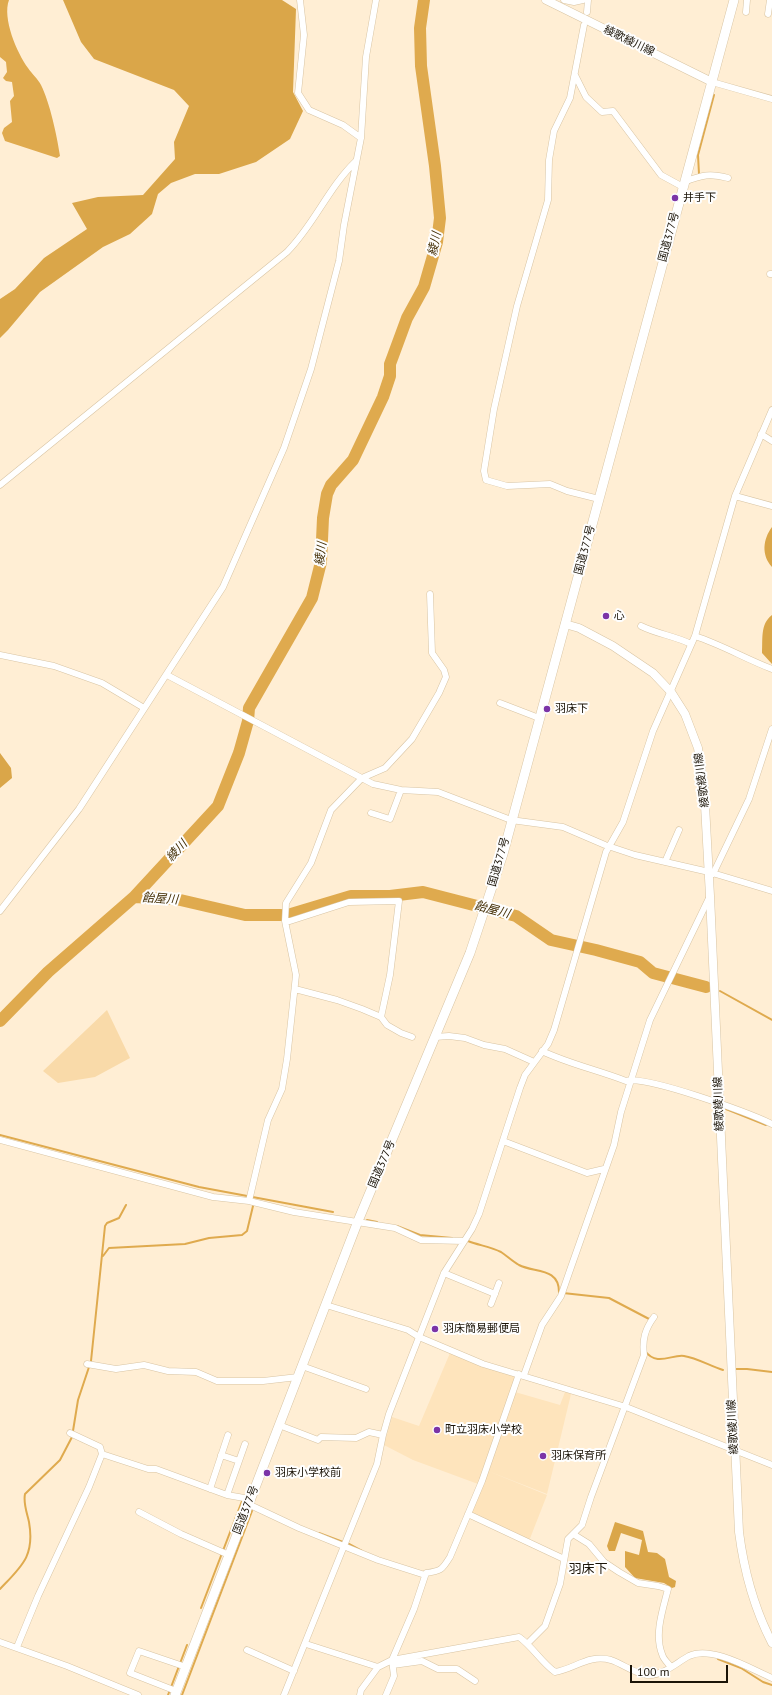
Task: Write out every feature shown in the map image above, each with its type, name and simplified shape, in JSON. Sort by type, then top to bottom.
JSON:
[{"type":"highway","name":"国道377号","points":[[173,1691],[224,1553],[249,1501],[358,1221],[470,953],[486,906],[502,854],[565,624],[734,0]]},
{"type":"main road","name":"綾歌綾川線","points":[[546,0],[712,82]]},
{"type":"main road","name":"綾歌綾川線","points":[[565,624],[579,628],[613,646],[653,673],[671,692],[685,714],[698,748],[704,787],[711,873],[710,896],[734,1449],[739,1532],[743,1559],[756,1607],[772,1643]]},
{"type":"street","points":[[300,0],[304,35],[298,93],[308,110],[343,125],[362,138]]},
{"type":"street","points":[[0,911],[79,809],[144,708],[170,677],[223,587],[284,448],[311,369],[339,261],[344,225],[362,138],[366,57],[376,0]]},
{"type":"street","points":[[564,0],[574,2],[583,0]]},
{"type":"street","points":[[587,12],[588,0]]},
{"type":"street","points":[[746,12],[747,0]]},
{"type":"street","points":[[768,14],[770,0]]},
{"type":"street","points":[[584,25],[570,98],[554,131],[549,160],[548,200],[517,306],[496,402],[484,471],[486,480],[502,485],[550,484],[599,499]]},
{"type":"street","points":[[575,75],[586,97],[602,112],[613,111],[661,175],[684,185],[698,176],[713,174],[728,178]]},
{"type":"street","points":[[712,82],[772,99]]},
{"type":"street","points":[[0,485],[287,252],[298,240],[344,173],[357,161]]},
{"type":"street","points":[[284,1695],[306,1644],[377,1464],[383,1435],[444,1273],[479,1214],[520,1088],[554,1030],[606,852],[623,822],[653,731],[695,636],[735,496],[772,410]]},
{"type":"street","points":[[761,434],[772,441]]},
{"type":"street","points":[[735,496],[772,506]]},
{"type":"street","points":[[249,1198],[268,1120],[282,1089],[295,990],[296,975],[285,921],[286,903],[311,863],[331,810],[362,778],[385,768],[412,739],[439,693],[446,677],[444,670],[432,653],[430,594]]},
{"type":"street","points":[[641,626],[654,632],[676,636],[691,644]]},
{"type":"street","points":[[695,636],[715,643],[739,656],[772,669]]},
{"type":"street","points":[[0,655],[54,666],[102,683],[144,708]]},
{"type":"street","points":[[170,677],[283,738],[373,784],[400,790],[438,792],[511,820],[563,827],[635,855],[711,873],[772,892]]},
{"type":"street","points":[[500,703],[539,718]]},
{"type":"street","points":[[711,873],[749,799],[772,729]]},
{"type":"street","points":[[371,813],[390,819],[400,790]]},
{"type":"street","points":[[665,862],[679,830]]},
{"type":"street","points":[[102,1454],[148,1469],[156,1469],[227,1495],[249,1501],[300,1528],[345,1545],[378,1560],[425,1575],[443,1568],[450,1557],[482,1480],[542,1325],[561,1296],[604,1169],[614,1145],[630,1080],[650,1020],[710,896]]},
{"type":"street","points":[[285,921],[290,921],[349,902],[399,901],[390,975],[381,1017]]},
{"type":"street","points":[[295,990],[337,1000],[381,1017],[387,1025],[412,1037]]},
{"type":"street","points":[[435,1037],[449,1036],[465,1038],[484,1046],[505,1049],[534,1062]]},
{"type":"street","points":[[542,1051],[568,1063],[598,1070],[626,1081],[630,1080],[686,1093],[772,1124]]},
{"type":"street","points":[[0,1140],[213,1196],[249,1198],[294,1212],[395,1228],[421,1240],[464,1241]]},
{"type":"street","points":[[503,1141],[588,1173],[604,1169]]},
{"type":"street","points":[[444,1273],[495,1294]]},
{"type":"street","points":[[491,1304],[500,1283]]},
{"type":"street","points":[[326,1305],[408,1330],[420,1338],[483,1364],[522,1374],[626,1407],[772,1465]]},
{"type":"street","points":[[528,1643],[545,1626],[560,1584],[568,1539],[582,1525],[587,1515],[591,1497],[626,1407],[644,1355],[643,1344],[646,1327],[652,1320]]},
{"type":"street","points":[[89,1365],[116,1369],[144,1365],[168,1371],[196,1372],[217,1380],[263,1381],[298,1377]]},
{"type":"street","points":[[302,1366],[366,1389]]},
{"type":"street","points":[[279,1425],[318,1440],[321,1437],[356,1438],[369,1432],[383,1435]]},
{"type":"street","points":[[17,1648],[38,1596],[89,1487],[102,1454],[100,1447],[72,1434]]},
{"type":"street","points":[[210,1489],[228,1435]]},
{"type":"street","points":[[227,1495],[245,1444]]},
{"type":"street","points":[[221,1455],[239,1461]]},
{"type":"street","points":[[139,1512],[224,1553]]},
{"type":"street","points":[[468,1514],[564,1559]]},
{"type":"street","points":[[573,1534],[589,1544],[604,1562],[638,1583],[668,1589],[660,1623],[660,1642],[662,1655],[671,1667]]},
{"type":"street","points":[[386,1695],[394,1676],[393,1662],[414,1609],[425,1575]]},
{"type":"street","points":[[360,1695],[361,1690],[378,1667],[414,1655],[448,1651],[507,1638],[519,1637],[528,1643],[547,1666],[555,1672],[564,1671],[584,1660],[597,1659],[610,1660],[647,1675],[659,1674],[690,1656],[702,1652],[714,1654],[737,1662],[772,1678]]},
{"type":"street","points":[[0,1643],[17,1648],[138,1695]]},
{"type":"street","points":[[306,1644],[378,1667]]},
{"type":"street","points":[[173,1691],[130,1673],[139,1650],[181,1666]]},
{"type":"street","points":[[247,1650],[294,1671]]},
{"type":"street","points":[[393,1662],[422,1661],[438,1669],[457,1669],[475,1681]]},
{"type":"shaded area","points":[[0,0],[9,0],[7,16],[15,45],[24,62],[40,83],[44,92],[53,120],[59,148],[60,156],[57,158],[5,141],[2,133],[4,128],[12,122],[10,101],[14,96],[12,82],[6,81],[3,78],[7,72],[6,62],[0,57]]},
{"type":"shaded area","points":[[63,0],[282,0],[296,9],[293,92],[303,111],[290,139],[256,162],[219,174],[195,174],[171,183],[158,194],[152,214],[130,234],[103,247],[40,292],[0,338],[0,299],[15,289],[44,258],[87,229],[72,203],[98,197],[143,195],[175,159],[174,142],[189,106],[174,90],[94,59],[81,42]]},
{"type":"shaded area","points":[[772,527],[772,567],[766,557],[764,547]]},
{"type":"shaded area","points":[[772,615],[772,664],[762,653],[762,637],[764,627]]},
{"type":"shaded area","points":[[0,753],[11,768],[12,778],[0,788]]},
{"type":"shaded area","points":[[107,1010],[130,1058],[95,1077],[58,1083],[43,1071]]},
{"type":"shaded area","points":[[450,1353],[516,1377],[478,1484],[413,1460],[384,1445],[392,1417],[419,1426]]},
{"type":"shaded area","points":[[515,1392],[560,1405],[565,1392],[571,1394],[547,1494],[488,1471]]},
{"type":"shaded area","points":[[488,1471],[547,1495],[529,1541],[471,1514]]},
{"type":"shaded area","points":[[615,1522],[643,1531],[648,1552],[657,1553],[665,1559],[669,1577],[676,1581],[675,1587],[672,1588],[664,1583],[635,1578],[625,1567],[625,1551],[639,1555],[642,1540],[621,1533],[615,1551],[609,1551],[607,1546]]},
{"type":"waterway","name":"綾川","points":[[0,1021],[48,972],[134,897],[218,806],[239,753],[248,721],[249,708],[312,598],[321,562],[323,518],[327,494],[331,485],[353,460],[383,397],[390,376],[390,364],[407,318],[424,287],[437,242],[440,218],[435,166],[421,66],[420,28],[424,0]]},
{"type":"waterway","points":[[699,174],[698,155],[714,95]]},
{"type":"waterway","name":"飴屋川","points":[[291,914],[351,896],[390,896],[423,892],[516,916],[551,940],[640,962],[653,973],[706,987]]},
{"type":"waterway","name":"飴屋川","points":[[134,897],[176,899],[245,915],[281,915]]},
{"type":"waterway","name":"飴屋川","points":[[720,991],[772,1020]]},
{"type":"waterway","points":[[726,1109],[766,1125]]},
{"type":"waterway","points":[[0,1135],[199,1187],[333,1212]]},
{"type":"waterway","points":[[0,1589],[15,1574],[25,1560],[28,1552],[30,1534],[25,1504],[25,1494],[60,1460],[72,1437],[78,1400],[91,1361],[105,1226],[107,1223],[119,1218],[126,1205]]},
{"type":"waterway","points":[[103,1256],[109,1248],[185,1244],[209,1238],[242,1235],[247,1231],[253,1206]]},
{"type":"waterway","points":[[367,1220],[377,1222]]},
{"type":"waterway","points":[[397,1226],[420,1235],[452,1238]]},
{"type":"waterway","points":[[468,1241],[501,1252],[519,1265],[545,1272],[555,1278],[558,1284],[559,1292]]},
{"type":"waterway","points":[[563,1293],[609,1298],[651,1320]]},
{"type":"waterway","points":[[645,1351],[650,1356],[659,1359],[679,1356],[694,1358],[723,1370]]},
{"type":"waterway","points":[[735,1369],[772,1372]]},
{"type":"waterway","points":[[201,1608],[242,1501]]},
{"type":"waterway","points":[[182,1695],[252,1511]]},
{"type":"waterway","points":[[319,1533],[343,1542]]},
{"type":"waterway","points":[[349,1544],[362,1551]]},
{"type":"waterway","points":[[168,1695],[187,1645]]},
{"type":"waterway","points":[[718,1659],[741,1668],[763,1682],[772,1685]]},
{"type":"place","name":"井手下","points":[[675,198]]},
{"type":"place","name":"心","points":[[606,616]]},
{"type":"place","name":"羽床下","points":[[547,709]]},
{"type":"place","name":"羽床簡易郵便局","points":[[435,1329]]},
{"type":"place","name":"町立羽床小学校","points":[[437,1430]]},
{"type":"place","name":"羽床保育所","points":[[543,1456]]},
{"type":"place","name":"羽床小学校前","points":[[267,1473]]},
{"type":"district","name":"羽床下","points":[[588,1569]]}]
